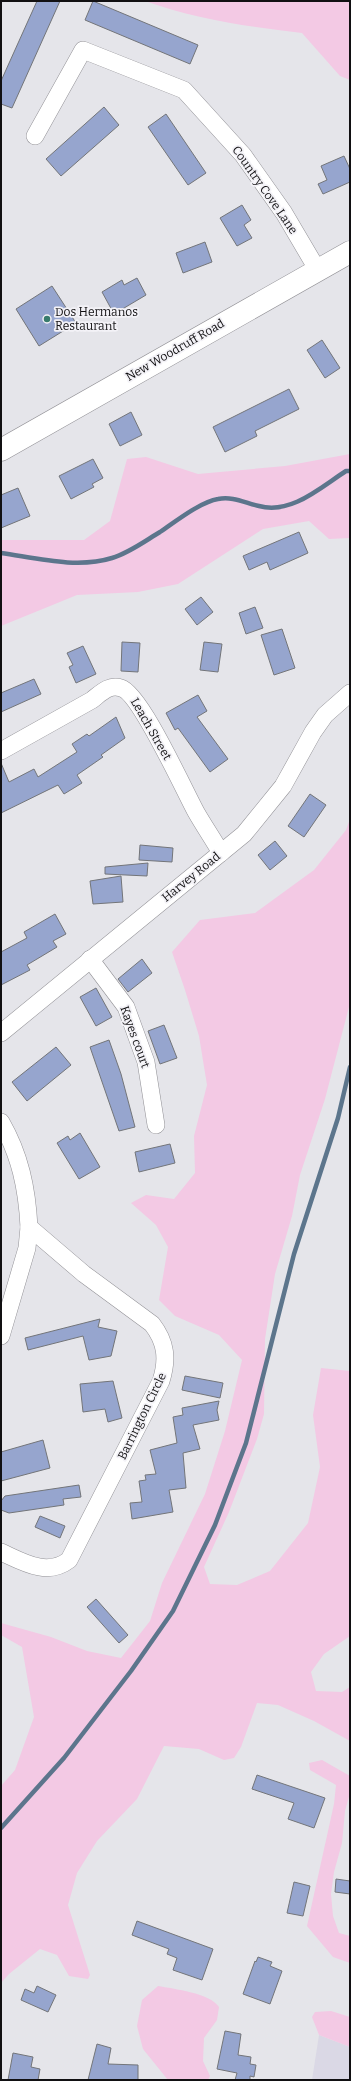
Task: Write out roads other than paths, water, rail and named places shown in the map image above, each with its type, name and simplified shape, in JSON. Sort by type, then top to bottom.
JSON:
[{"type":"main road","name":"New Woodruff Road","points":[[1,450],[317,269],[350,252]]},
{"type":"street","name":"Country Cove Lane","points":[[35,136],[83,50],[184,90],[243,155],[284,213],[317,269]]},
{"type":"street","name":"Leach Street","points":[[1,751],[92,700],[105,690],[116,686],[126,690],[131,694],[154,731],[196,813],[222,853]]},
{"type":"street","name":"Harvey Road","points":[[1,1033],[244,834],[268,807],[286,781],[321,720],[332,707],[350,693]]},
{"type":"street","name":"Kayes court","points":[[90,959],[126,1007],[146,1062],[156,1125]]},
{"type":"street","points":[[1,1122],[11,1140],[22,1167],[28,1197],[29,1227],[27,1248],[1,1336]]},
{"type":"street","name":"Barrington Circle","points":[[1,1552],[42,1568],[56,1568],[68,1560],[161,1381],[166,1363],[164,1345],[160,1334],[152,1324],[84,1274],[29,1227]]},
{"type":"waterway","points":[[1,553],[71,563],[85,563],[112,558],[131,550],[188,513],[211,501],[229,498],[259,506],[271,508],[283,507],[305,498],[346,471],[350,471]]},
{"type":"waterway","points":[[1,1828],[64,1758],[131,1671],[173,1611],[215,1525],[246,1443],[294,1254],[338,1118],[350,1067]]},
{"type":"place","name":"Dos Hermanos Restaurant","points":[[47,319]]}]
